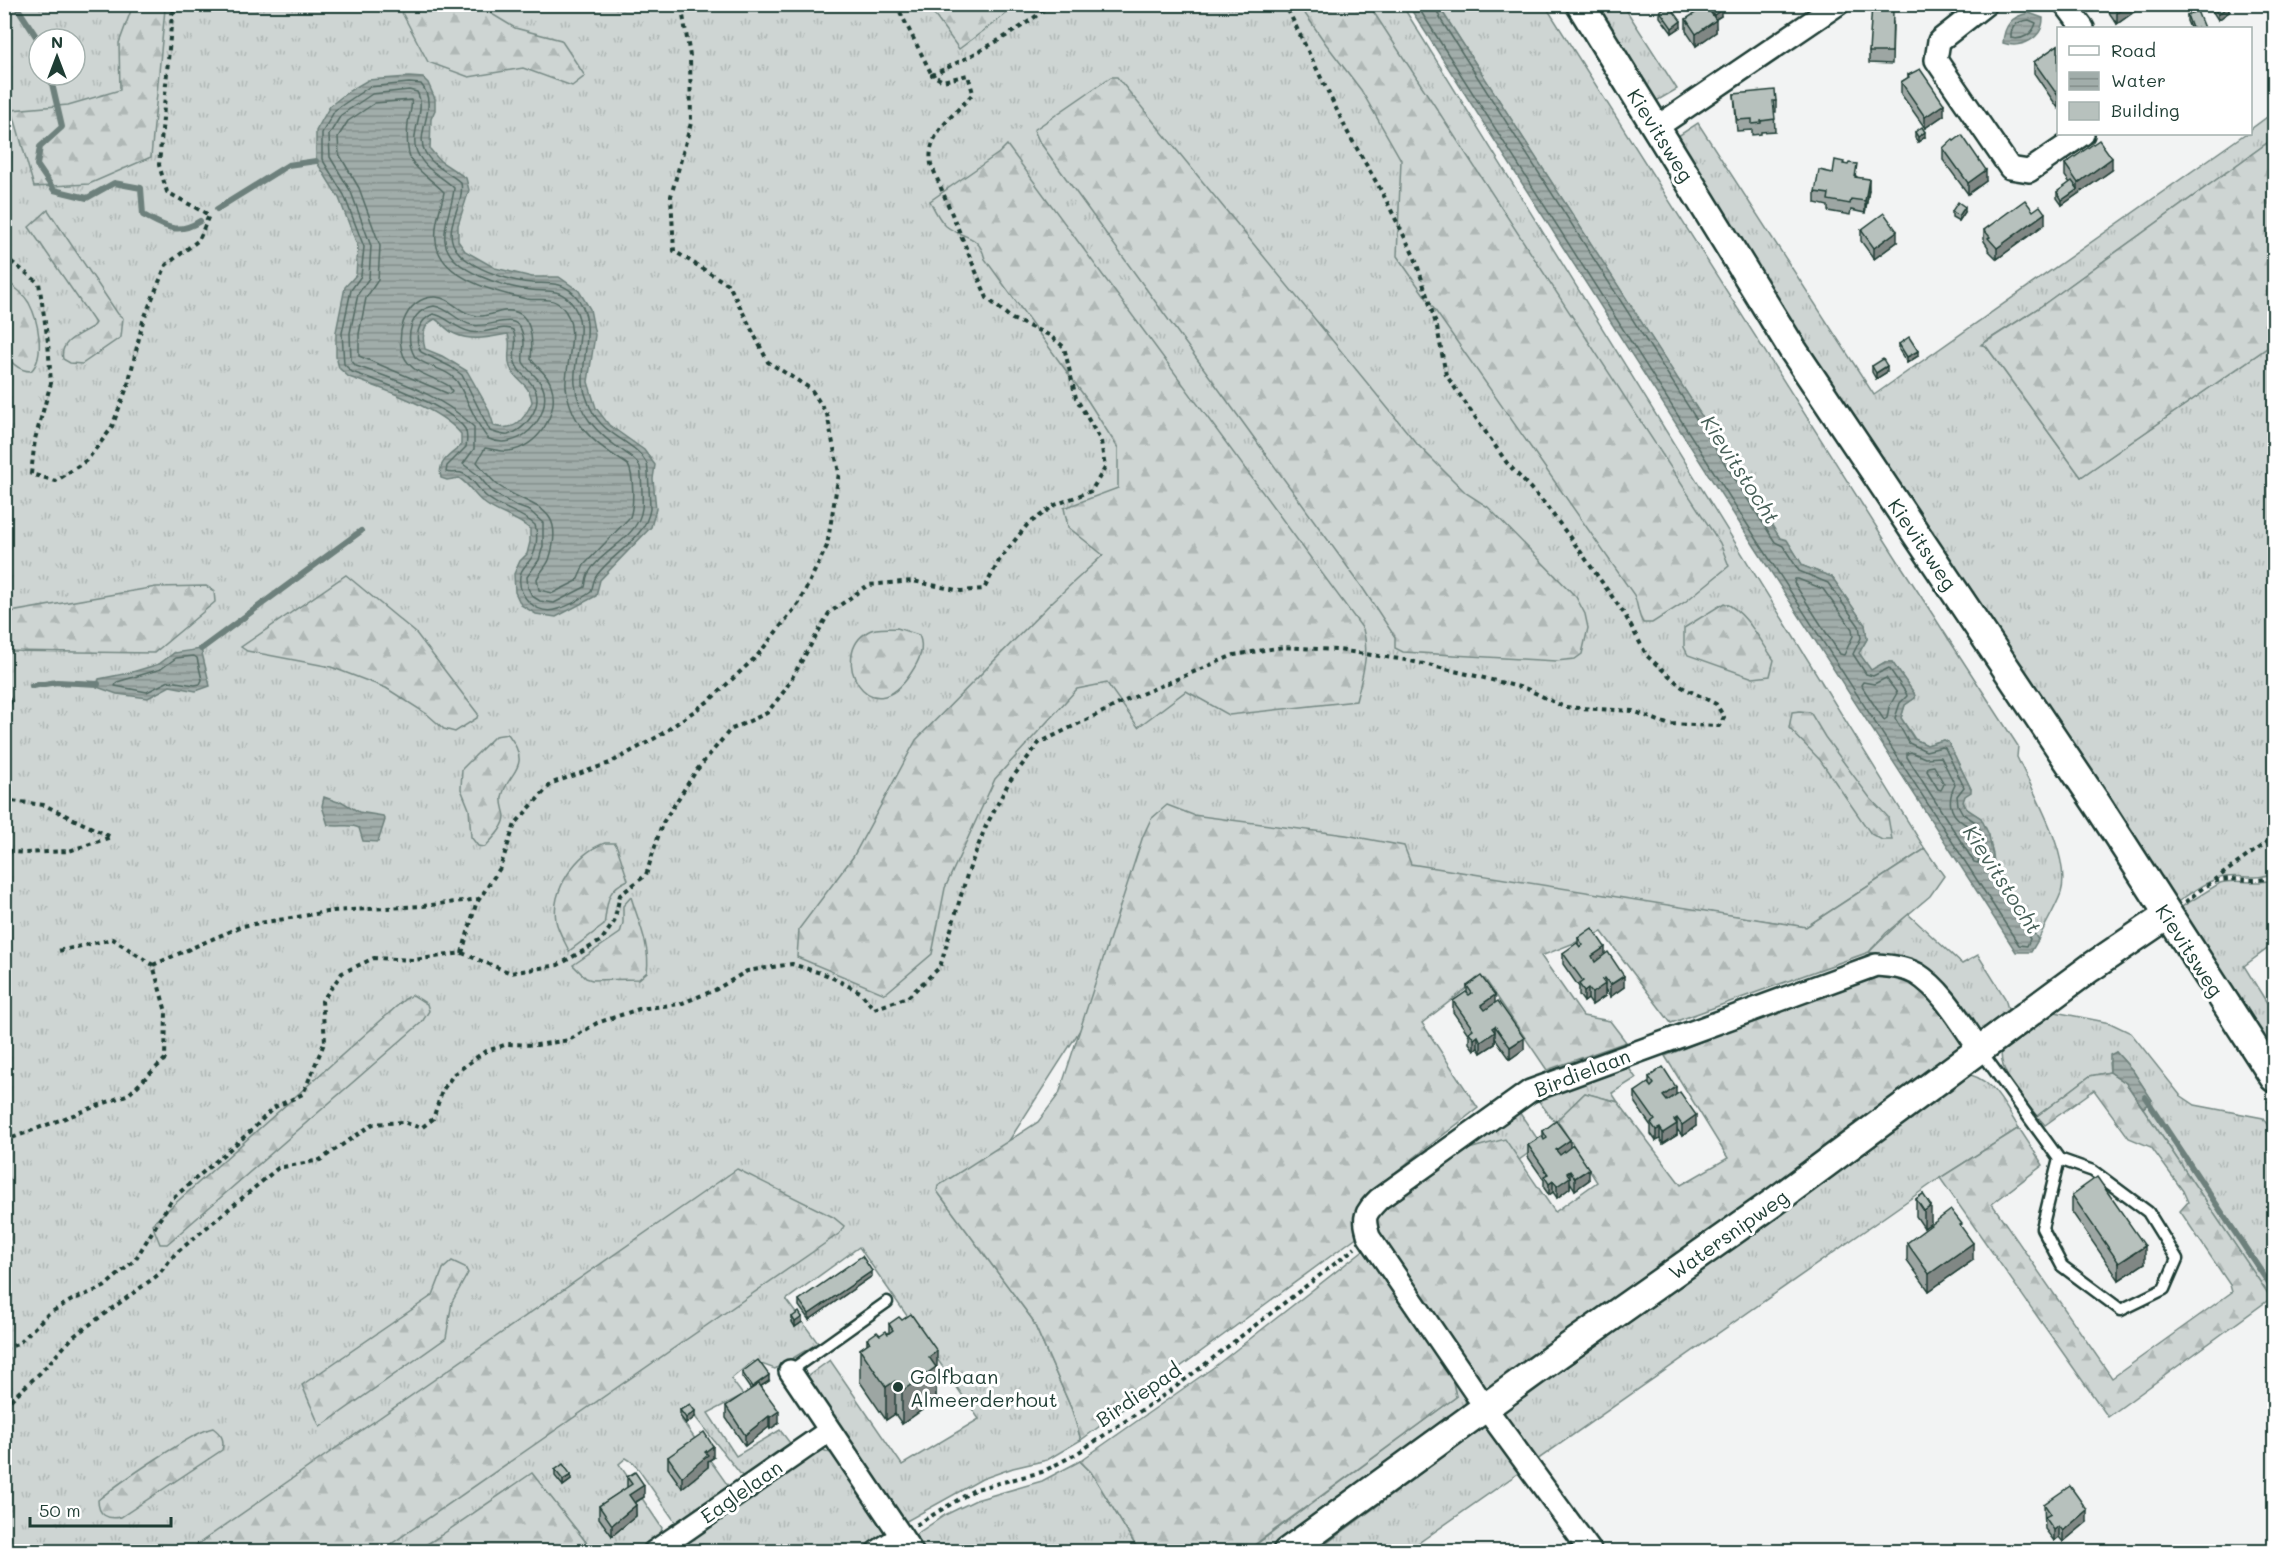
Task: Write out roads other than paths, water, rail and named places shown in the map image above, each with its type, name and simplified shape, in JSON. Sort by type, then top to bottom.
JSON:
[{"type":"street","name":"Kievitsweg","points":[[1580,4],[1793,350],[2090,795],[2274,1078]]},
{"type":"street","points":[[1657,127],[1838,4]]},
{"type":"street","points":[[1986,4],[1939,41],[1936,60],[2010,168],[2029,171],[2082,135]]},
{"type":"street","points":[[2065,4],[2082,27]]},
{"type":"street","name":"Watersnipweg","points":[[1287,1551],[1774,1202],[2090,968],[2168,915]]},
{"type":"street","name":"Birdielaan","points":[[1485,1407],[1369,1237],[1364,1221],[1368,1210],[1379,1199],[1530,1091],[1876,965],[1896,967],[1916,974],[1936,989],[1980,1050]]},
{"type":"street","points":[[790,1371],[906,1544],[878,1551]]},
{"type":"street","points":[[1485,1407],[1591,1551]]},
{"type":"street","name":"Eaglelaan","points":[[654,1551],[829,1431]]},
{"type":"lane","points":[[1980,1050],[2059,1159],[2093,1170],[2148,1212],[2177,1259],[2164,1289],[2121,1310],[2062,1266],[2042,1228],[2059,1159]]},
{"type":"lane","points":[[790,1371],[887,1302]]},
{"type":"water","points":[[1408,5],[1438,5],[1780,538],[1787,540],[1803,566],[1832,577],[1865,625],[1867,639],[1859,653],[1871,670],[1885,662],[1892,662],[1914,693],[1915,698],[1905,705],[1901,718],[1914,739],[1927,745],[1943,740],[1948,742],[1971,789],[1963,802],[1967,809],[1981,818],[1989,835],[1994,864],[2038,940],[2031,952],[2016,952]]},
{"type":"water","points":[[2029,13],[2043,18],[2035,37],[2017,45],[2003,43],[2005,31],[2010,22],[2018,16]]},
{"type":"water","points":[[409,77],[423,78],[428,83],[435,99],[435,110],[431,119],[430,149],[440,161],[466,178],[469,190],[458,225],[458,241],[465,251],[495,268],[532,277],[559,277],[579,291],[590,309],[595,335],[588,382],[596,408],[609,425],[644,450],[655,465],[653,479],[656,509],[651,527],[600,580],[596,596],[556,617],[536,614],[521,605],[515,592],[514,574],[520,561],[527,554],[530,529],[519,521],[494,510],[459,478],[447,480],[441,478],[443,463],[461,446],[461,434],[425,407],[349,377],[339,368],[336,356],[336,332],[345,287],[356,275],[358,247],[339,198],[316,161],[316,131],[330,106],[368,80]],"holes":[[[435,319],[452,333],[468,338],[508,334],[510,367],[528,390],[532,402],[518,423],[508,427],[494,426],[488,408],[467,371],[425,349],[423,341],[425,328]]]},
{"type":"water","points":[[201,649],[210,686],[196,691],[170,686],[148,698],[117,694],[97,687],[99,679],[159,664],[174,653]]},
{"type":"water","points":[[324,797],[341,801],[359,812],[383,816],[385,820],[378,842],[363,841],[359,828],[328,825],[322,806]]},
{"type":"water","points":[[2116,1052],[2133,1071],[2152,1100],[2143,1108],[2126,1083],[2110,1072],[2110,1055]]},
{"type":"waterway","points":[[15,4],[30,27]]},
{"type":"waterway","points":[[53,87],[62,127],[40,147],[37,165],[54,190],[87,198],[114,183],[141,188],[143,215],[164,226],[177,229],[192,226],[200,221]]},
{"type":"waterway","points":[[217,209],[288,165],[316,161]]},
{"type":"waterway","points":[[201,649],[361,531]]},
{"type":"waterway","points":[[32,686],[57,682],[98,684]]},
{"type":"waterway","points":[[4,709],[10,701]]},
{"type":"waterway","points":[[2145,1097],[2274,1291]]},
{"type":"place","name":"Golfbaan Almeerderhout","points":[[898,1387]]},
{"type":"water label","name":"Kievitstocht","points":[[1741,469]]},
{"type":"water label","name":"Kievitstocht","points":[[2003,879]]}]
